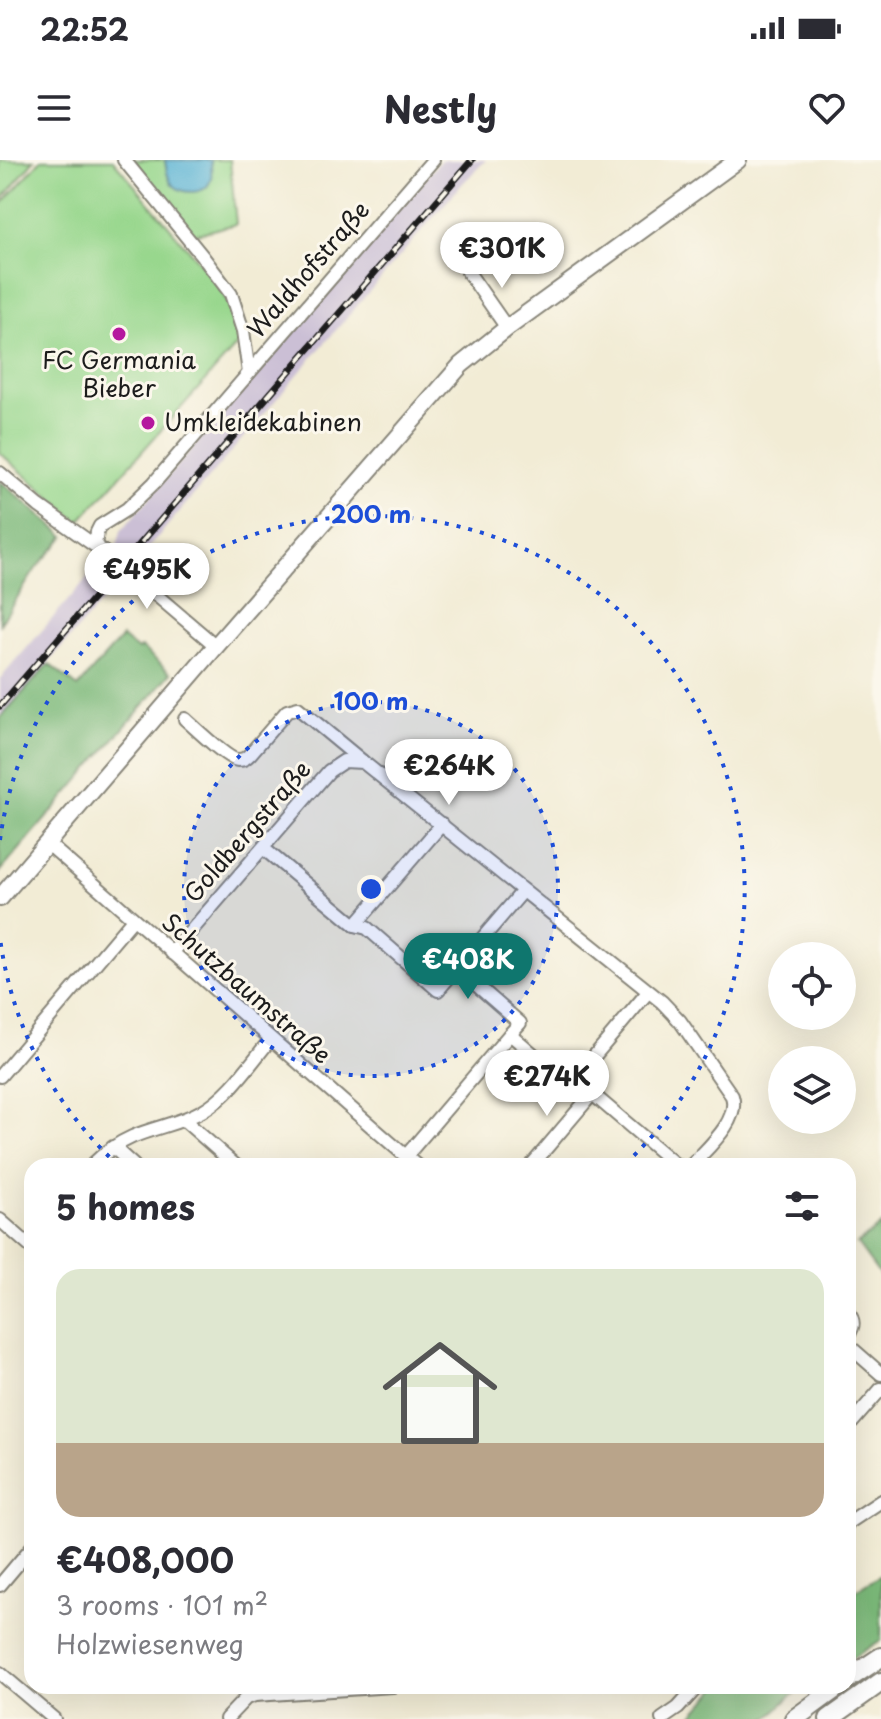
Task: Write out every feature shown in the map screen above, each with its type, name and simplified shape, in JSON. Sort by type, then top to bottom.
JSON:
[{"type":"main road","points":[[856,1674],[881,1657]]},
{"type":"main road","points":[[829,1719],[881,1682]]},
{"type":"main road","points":[[794,1719],[828,1694]]},
{"type":"street","name":"Waldhofstraße","points":[[124,160],[231,294],[243,331],[249,373]]},
{"type":"street","name":"Waldhofstraße","points":[[95,545],[100,526],[146,493],[433,160]]},
{"type":"street","points":[[0,898],[470,356],[738,160]]},
{"type":"street","points":[[468,272],[507,328]]},
{"type":"street","points":[[0,473],[39,506],[115,560],[216,646]]},
{"type":"street","points":[[185,719],[238,760],[246,758],[287,711],[298,708],[648,992],[680,1021],[734,1100],[730,1120],[703,1158]]},
{"type":"street","name":"Goldbergstraße","points":[[172,953],[329,771],[344,761],[363,762]]},
{"type":"street","points":[[355,925],[442,824]]},
{"type":"street","name":"Schutzbaumstraße","points":[[47,843],[406,1156]]},
{"type":"street","points":[[263,848],[355,925],[367,928],[438,990],[523,891]]},
{"type":"street","points":[[0,1076],[133,919]]},
{"type":"street","points":[[406,1156],[520,1023],[457,968]]},
{"type":"street","points":[[510,1034],[569,1085],[648,992]]},
{"type":"street","points":[[100,1158],[113,1147],[140,1134],[201,1112],[218,1100],[270,1040]]},
{"type":"street","points":[[575,1079],[668,1158]]},
{"type":"street","points":[[538,1158],[592,1094]]},
{"type":"street","points":[[184,1120],[227,1158]]},
{"type":"street","points":[[113,1147],[125,1158]]},
{"type":"street","points":[[0,1220],[24,1241]]},
{"type":"street","points":[[856,1352],[881,1374]]},
{"type":"street","points":[[856,1418],[881,1389]]},
{"type":"street","points":[[856,1518],[881,1501]]},
{"type":"street","points":[[0,1585],[24,1556]]},
{"type":"street","points":[[0,1673],[38,1714],[54,1719]]},
{"type":"street","points":[[226,1719],[246,1698],[270,1694]]},
{"type":"street","points":[[662,1719],[691,1694]]},
{"type":"shaded area","points":[[441,160],[486,160],[136,562],[117,546],[121,531]]},
{"type":"shaded area","points":[[102,561],[124,576],[0,718],[0,679]]},
{"type":"green space","points":[[0,160],[34,160],[0,202]]},
{"type":"green space","name":"FC Germania Bieber","points":[[41,160],[113,160],[217,283],[231,312],[239,343],[79,522],[0,453],[0,206]]},
{"type":"green space","points":[[134,160],[165,160],[169,179],[206,188],[211,177],[211,160],[230,160],[236,224],[192,235]]},
{"type":"green space","points":[[0,481],[65,536],[37,567],[0,624]]},
{"type":"green space","points":[[122,637],[138,650],[141,647],[171,673],[0,872],[0,718],[49,664],[78,687]]},
{"type":"green space","points":[[881,1225],[881,1277],[857,1244]]},
{"type":"green space","points":[[881,1575],[881,1640],[856,1656],[856,1590]]},
{"type":"green space","points":[[712,1694],[795,1694],[767,1719],[689,1719]]},
{"type":"water","points":[[165,160],[211,160],[208,185],[194,192],[177,188],[169,180]]},
{"type":"railway","points":[[0,706],[472,160]]},
{"type":"place","name":"FC Germania Bieber","points":[[119,334]]},
{"type":"place","name":"Umkleidekabinen","points":[[148,423]]}]
